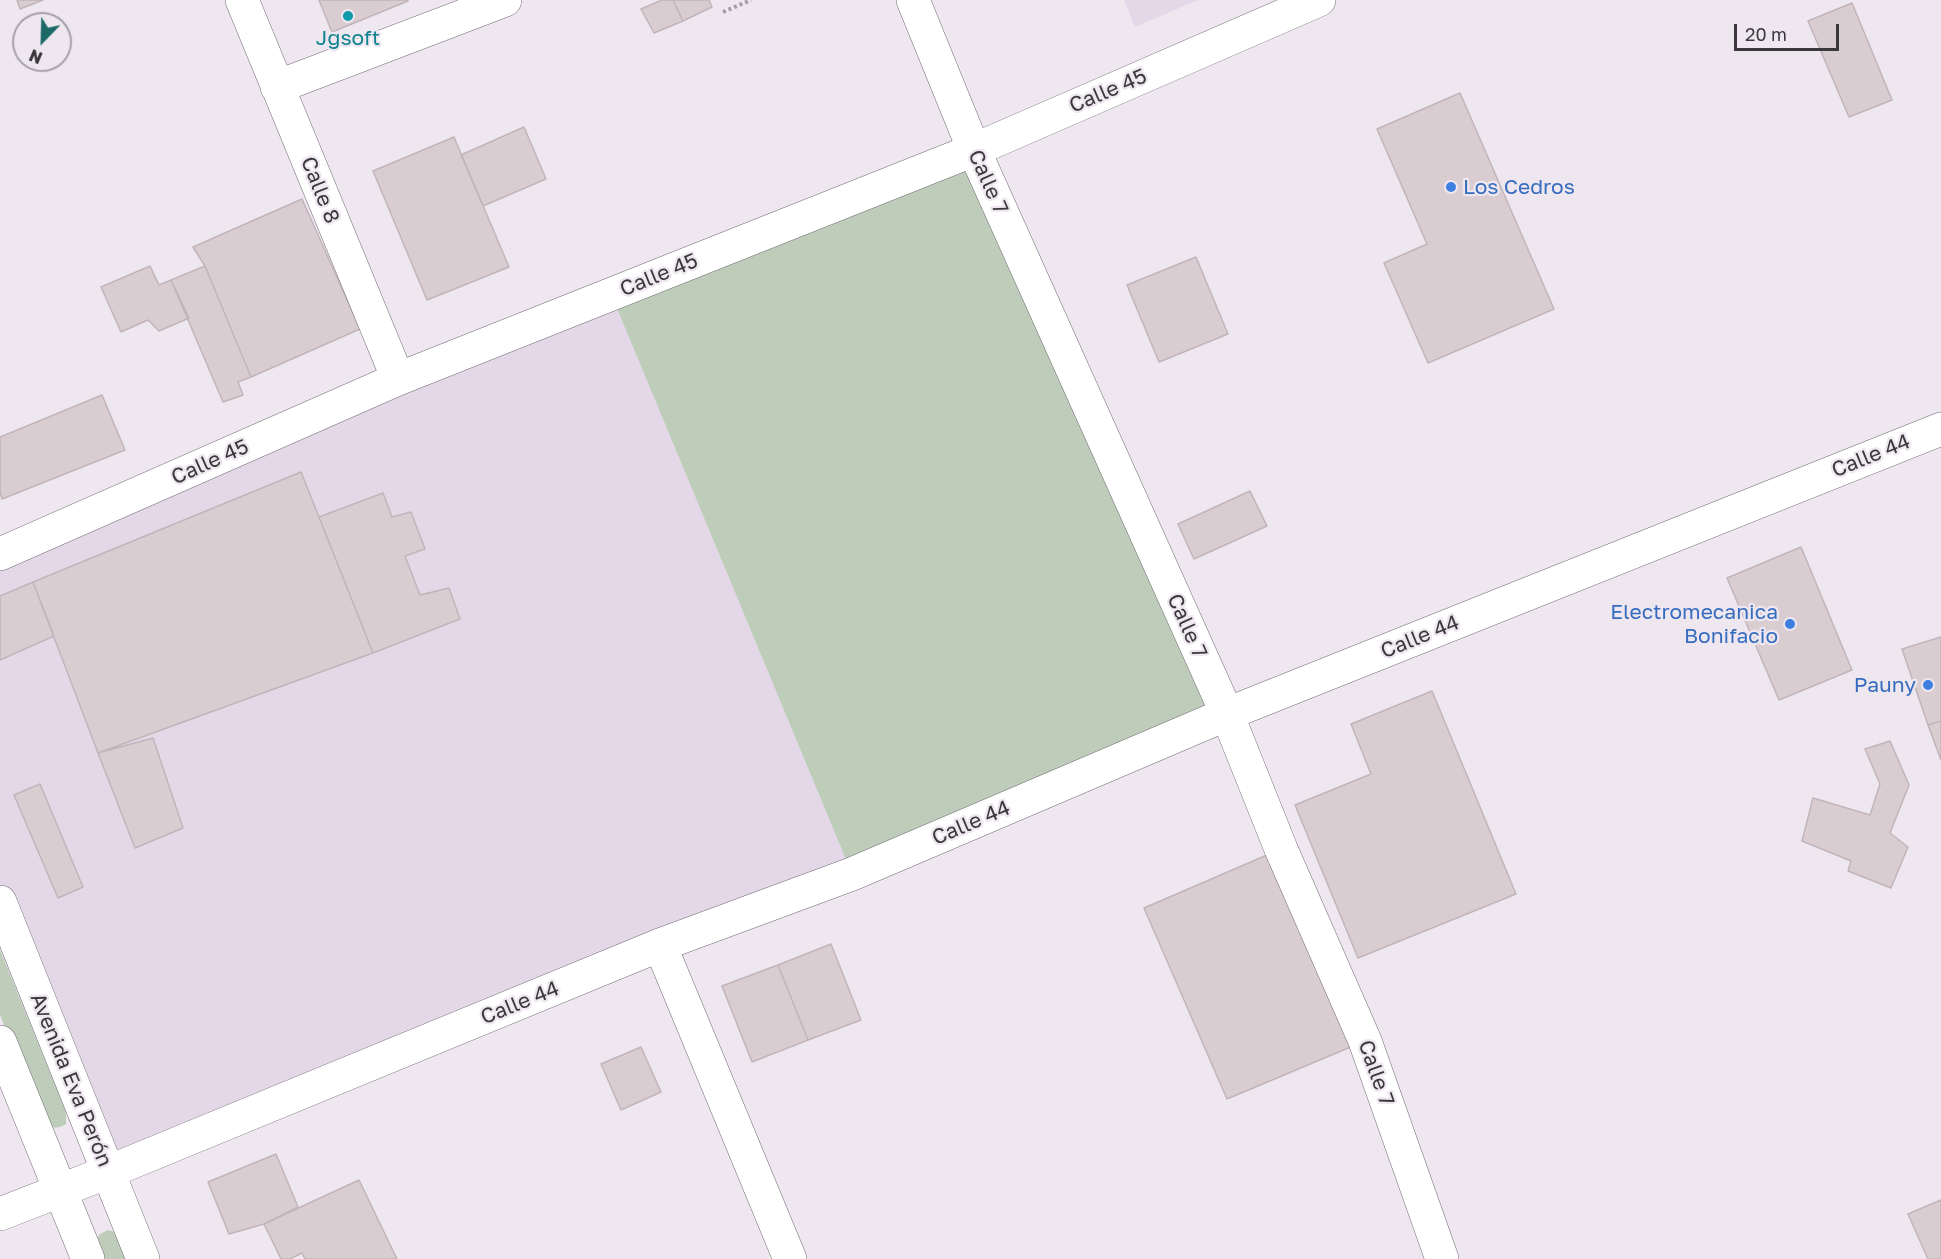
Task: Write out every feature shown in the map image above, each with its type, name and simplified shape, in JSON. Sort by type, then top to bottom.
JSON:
[{"type":"street","name":"Calle 8","points":[[242,0],[398,379]]},
{"type":"street","points":[[278,87],[505,0]]},
{"type":"street","name":"Calle 7","points":[[913,0],[974,150],[1227,714],[1281,849],[1365,1041],[1442,1259]]},
{"type":"street","name":"Calle 45","points":[[0,554],[398,379],[974,150],[1319,0]]},
{"type":"street","name":"Calle 44","points":[[0,1214],[108,1172],[660,945],[852,874],[1227,714],[1941,429]]},
{"type":"street","name":"Avenida Eva Perón","points":[[0,902],[143,1259]]},
{"type":"street","points":[[660,945],[789,1259]]},
{"type":"street","points":[[0,1042],[88,1259]]},
{"type":"path","points":[[723,12],[751,0]]},
{"type":"shaded area","points":[[1124,0],[1198,0],[1135,27]]},
{"type":"shaded area","points":[[611,294],[852,874],[108,1172],[0,902],[0,554]]},
{"type":"green space","points":[[974,150],[1227,714],[852,874],[611,294]]},
{"type":"green space","points":[[0,950],[66,1112],[66,1124],[57,1128],[43,1122],[0,1015]]},
{"type":"green space","points":[[108,1230],[117,1233],[127,1259],[103,1259],[96,1240],[100,1234]]},
{"type":"building","points":[[17,0],[43,0],[20,9]]},
{"type":"building","name":"Jgsoft","points":[[319,0],[408,0],[408,1],[332,32]]},
{"type":"building","points":[[662,0],[673,0],[683,21],[654,33],[641,9]]},
{"type":"building","points":[[673,0],[709,0],[712,7],[683,21]]},
{"type":"building","points":[[1852,3],[1892,100],[1849,117],[1808,21]]},
{"type":"building","name":"Los Cedros","points":[[1460,93],[1554,309],[1428,363],[1384,263],[1427,244],[1377,129]]},
{"type":"building","points":[[524,127],[546,179],[483,206],[461,155]]},
{"type":"building","points":[[454,137],[509,267],[427,300],[373,171]]},
{"type":"building","points":[[302,199],[360,329],[251,377],[205,266],[193,247]]},
{"type":"building","points":[[1196,257],[1228,334],[1159,362],[1127,285]]},
{"type":"building","points":[[150,266],[159,285],[171,280],[189,318],[159,331],[148,320],[121,332],[101,287]]},
{"type":"building","points":[[205,266],[251,377],[238,382],[243,395],[223,402],[171,280]]},
{"type":"building","points":[[102,395],[125,450],[2,499],[0,437]]},
{"type":"building","points":[[301,472],[373,653],[98,753],[33,582]]},
{"type":"building","points":[[1250,491],[1267,526],[1194,559],[1178,524]]},
{"type":"building","points":[[383,493],[392,517],[411,512],[425,549],[405,556],[420,595],[449,588],[460,619],[373,653],[319,517]]},
{"type":"building","name":"Electromecanica Bonifacio","points":[[1801,547],[1852,670],[1779,700],[1727,578]]},
{"type":"building","points":[[33,582],[54,636],[0,660],[0,596]]},
{"type":"building","name":"Pauny","points":[[1941,637],[1941,721],[1928,725],[1902,649]]},
{"type":"building","points":[[1432,691],[1516,894],[1358,958],[1295,805],[1371,774],[1351,724]]},
{"type":"building","points":[[1941,721],[1941,760],[1928,725]]},
{"type":"building","points":[[153,738],[183,828],[135,848],[98,753]]},
{"type":"building","points":[[1890,741],[1909,785],[1890,833],[1908,847],[1891,888],[1848,871],[1851,861],[1802,841],[1813,798],[1870,815],[1880,784],[1865,749]]},
{"type":"building","points":[[40,784],[83,887],[58,898],[14,795]]},
{"type":"building","points":[[1281,849],[1365,1041],[1227,1099],[1144,908]]},
{"type":"building","points":[[831,944],[861,1020],[808,1040],[778,965]]},
{"type":"building","points":[[778,965],[808,1040],[752,1062],[722,986]]},
{"type":"building","points":[[641,1047],[661,1092],[621,1110],[601,1064]]},
{"type":"building","points":[[276,1154],[298,1207],[264,1224],[229,1234],[208,1182]]},
{"type":"building","points":[[359,1180],[397,1259],[305,1259],[302,1253],[290,1259],[281,1259],[264,1224]]},
{"type":"building","points":[[1941,1200],[1941,1259],[1928,1259],[1908,1214]]},
{"type":"place","name":"Jgsoft","points":[[348,16]]},
{"type":"place","name":"Los Cedros","points":[[1451,187]]},
{"type":"place","name":"Electromecanica Bonifacio","points":[[1790,624]]},
{"type":"place","name":"Pauny","points":[[1928,685]]}]
